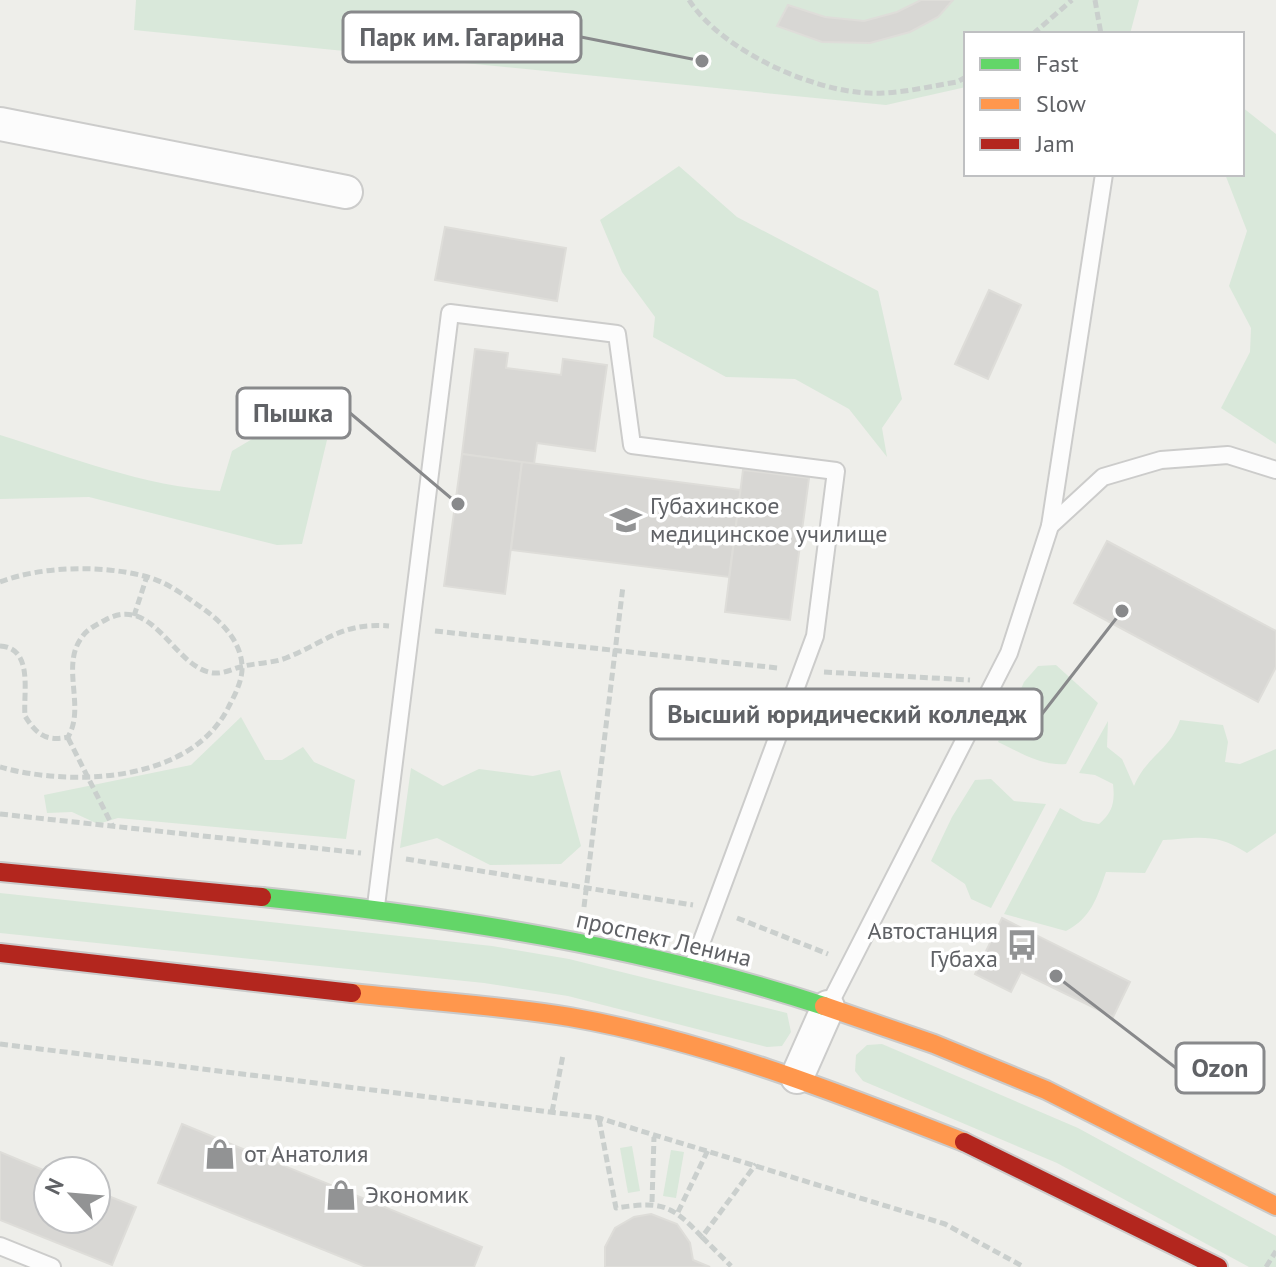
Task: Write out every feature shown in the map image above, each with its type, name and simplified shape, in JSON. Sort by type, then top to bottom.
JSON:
[{"type":"main road","name":"проспект Ленина","points":[[0,872],[375,911],[579,942],[693,967],[828,1007],[1015,1077],[1276,1206]]},
{"type":"main road","points":[[0,953],[570,1017],[709,1050],[797,1077],[981,1148],[1218,1267]]},
{"type":"street","points":[[0,124],[346,192]]},
{"type":"street","points":[[797,1077],[828,1007]]},
{"type":"lane","points":[[828,1007],[1009,653],[1050,526],[1104,176]]},
{"type":"lane","points":[[375,911],[450,313],[617,334],[632,445],[836,471],[815,636],[693,967]]},
{"type":"lane","points":[[1050,526],[1103,477],[1161,460],[1228,455],[1276,470]]},
{"type":"lane","points":[[0,1246],[52,1267]]},
{"type":"path","points":[[689,0],[695,11],[743,52],[807,81],[880,94],[957,82],[964,78]]},
{"type":"path","points":[[1035,32],[1072,0]]},
{"type":"path","points":[[1095,0],[1101,32]]},
{"type":"path","points":[[0,582],[67,570],[147,576],[177,591],[221,621],[235,642],[243,667],[237,691],[225,715],[207,736],[185,753],[138,770],[87,780],[29,775],[0,767]]},
{"type":"path","points":[[134,616],[147,576]]},
{"type":"path","points":[[579,942],[623,586]]},
{"type":"path","points":[[68,737],[112,826]]},
{"type":"path","points":[[0,814],[382,855],[586,886],[714,909],[850,963]]},
{"type":"path","points":[[552,1112],[570,1017]]},
{"type":"path","points":[[0,1044],[599,1118],[945,1224],[1024,1267]]},
{"type":"path","points":[[599,1118],[616,1208],[652,1202],[678,1212],[731,1266]]},
{"type":"path","points":[[652,1202],[654,1137]]},
{"type":"path","points":[[678,1212],[708,1150]]},
{"type":"path","points":[[702,1237],[756,1164]]},
{"type":"path","points":[[1266,1267],[1276,1251]]},
{"type":"green space","points":[[136,0],[1139,0],[1131,32],[964,32],[964,87],[886,105],[134,30]]},
{"type":"green space","points":[[1244,109],[1276,134],[1276,444],[1221,408],[1250,352],[1251,328],[1229,286],[1247,231],[1226,176],[1244,176]]},
{"type":"green space","points":[[679,166],[737,217],[878,291],[902,399],[882,428],[887,457],[849,409],[795,379],[726,377],[653,337],[655,317],[622,272],[600,220]]},
{"type":"green space","points":[[0,435],[136,477],[220,491],[232,451],[259,435],[327,440],[302,544],[277,545],[89,497],[0,499]]},
{"type":"green space","points":[[1056,665],[1098,703],[1066,764],[1039,761],[998,742],[1024,682],[1038,666]]},
{"type":"green space","points":[[241,717],[265,760],[282,760],[303,747],[314,762],[355,780],[346,839],[118,818],[98,824],[72,812],[47,813],[44,795],[191,765]]},
{"type":"green space","points":[[1180,720],[1223,725],[1228,742],[1225,762],[1240,764],[1276,749],[1276,833],[1247,853],[1216,839],[1163,840],[1145,873],[1106,872],[1087,913],[1066,931],[1004,914],[1060,808],[1083,821],[1099,824],[1110,811],[1113,784],[1095,775],[1079,773],[1108,721],[1107,747],[1122,759],[1134,786],[1145,767],[1170,739]]},
{"type":"green space","points":[[411,768],[443,786],[479,769],[533,776],[560,770],[581,846],[561,864],[490,865],[437,838],[400,848]]},
{"type":"green space","points":[[991,779],[1014,801],[1046,804],[991,908],[971,899],[965,884],[931,861],[952,817],[975,780]]},
{"type":"green space","points":[[0,893],[492,946],[569,959],[787,1013],[791,1032],[782,1046],[767,1047],[568,996],[484,983],[0,933]]},
{"type":"green space","points":[[882,1044],[1078,1128],[1276,1236],[1276,1267],[1249,1267],[1057,1163],[863,1081],[855,1071],[856,1055],[867,1045]]},
{"type":"green space","points":[[632,1146],[640,1191],[628,1193],[620,1148]]},
{"type":"green space","points":[[671,1150],[684,1152],[676,1198],[663,1196]]},
{"type":"building","points":[[921,0],[953,0],[938,17],[910,32],[870,43],[822,42],[777,26],[788,5],[825,17],[864,21],[897,12]]},
{"type":"building","points":[[445,227],[566,248],[557,301],[435,280]]},
{"type":"building","points":[[989,290],[1021,305],[988,379],[955,364]]},
{"type":"building","points":[[475,349],[508,353],[506,368],[561,375],[563,359],[607,365],[595,451],[537,443],[534,464],[462,454]]},
{"type":"building","points":[[462,454],[522,462],[505,594],[444,586]]},
{"type":"building","name":"Губахинское медицинское училище","points":[[522,462],[741,490],[729,577],[511,550]]},
{"type":"building","points":[[743,470],[809,478],[790,620],[725,612]]},
{"type":"building","points":[[1107,541],[1276,631],[1276,667],[1258,702],[1074,603]]},
{"type":"building","name":"Автостанция Губаха","points":[[1002,918],[1130,982],[1113,1017],[1021,972],[1011,992],[975,974]]},
{"type":"building","points":[[182,1124],[482,1247],[474,1267],[366,1267],[158,1183]]},
{"type":"building","points":[[0,1152],[32,1165],[32,1233],[0,1220]]},
{"type":"building","points":[[112,1197],[136,1207],[112,1265],[37,1235],[112,1235]]},
{"type":"building","points":[[651,1214],[677,1224],[690,1243],[693,1260],[710,1267],[605,1267],[605,1247],[615,1228],[634,1217]]},
{"type":"traffic: fast","points":[[262,897],[405,914],[546,936],[686,966],[824,1006]]},
{"type":"traffic: slow","points":[[352,993],[516,1009],[621,1027],[770,1070],[964,1142]]},
{"type":"traffic: slow","points":[[824,1006],[934,1044],[1046,1090],[1276,1206]]},
{"type":"traffic: jam","points":[[0,872],[262,897]]},
{"type":"traffic: jam","points":[[0,953],[352,993]]},
{"type":"traffic: jam","points":[[964,1142],[1218,1267]]},
{"type":"place","name":"Парк им. Гагарина","points":[[702,61]]},
{"type":"place","name":"Пышка","points":[[458,504]]},
{"type":"place","name":"Губахинское медицинское училище","points":[[626,520]]},
{"type":"place","name":"Высший юридический колледж","points":[[1122,611]]},
{"type":"place","name":"Автостанция Губаха","points":[[1022,945]]},
{"type":"place","name":"Ozon","points":[[1056,976]]},
{"type":"place","name":"от Анатолия","points":[[220,1154]]},
{"type":"place","name":"Экономик","points":[[341,1195]]}]
